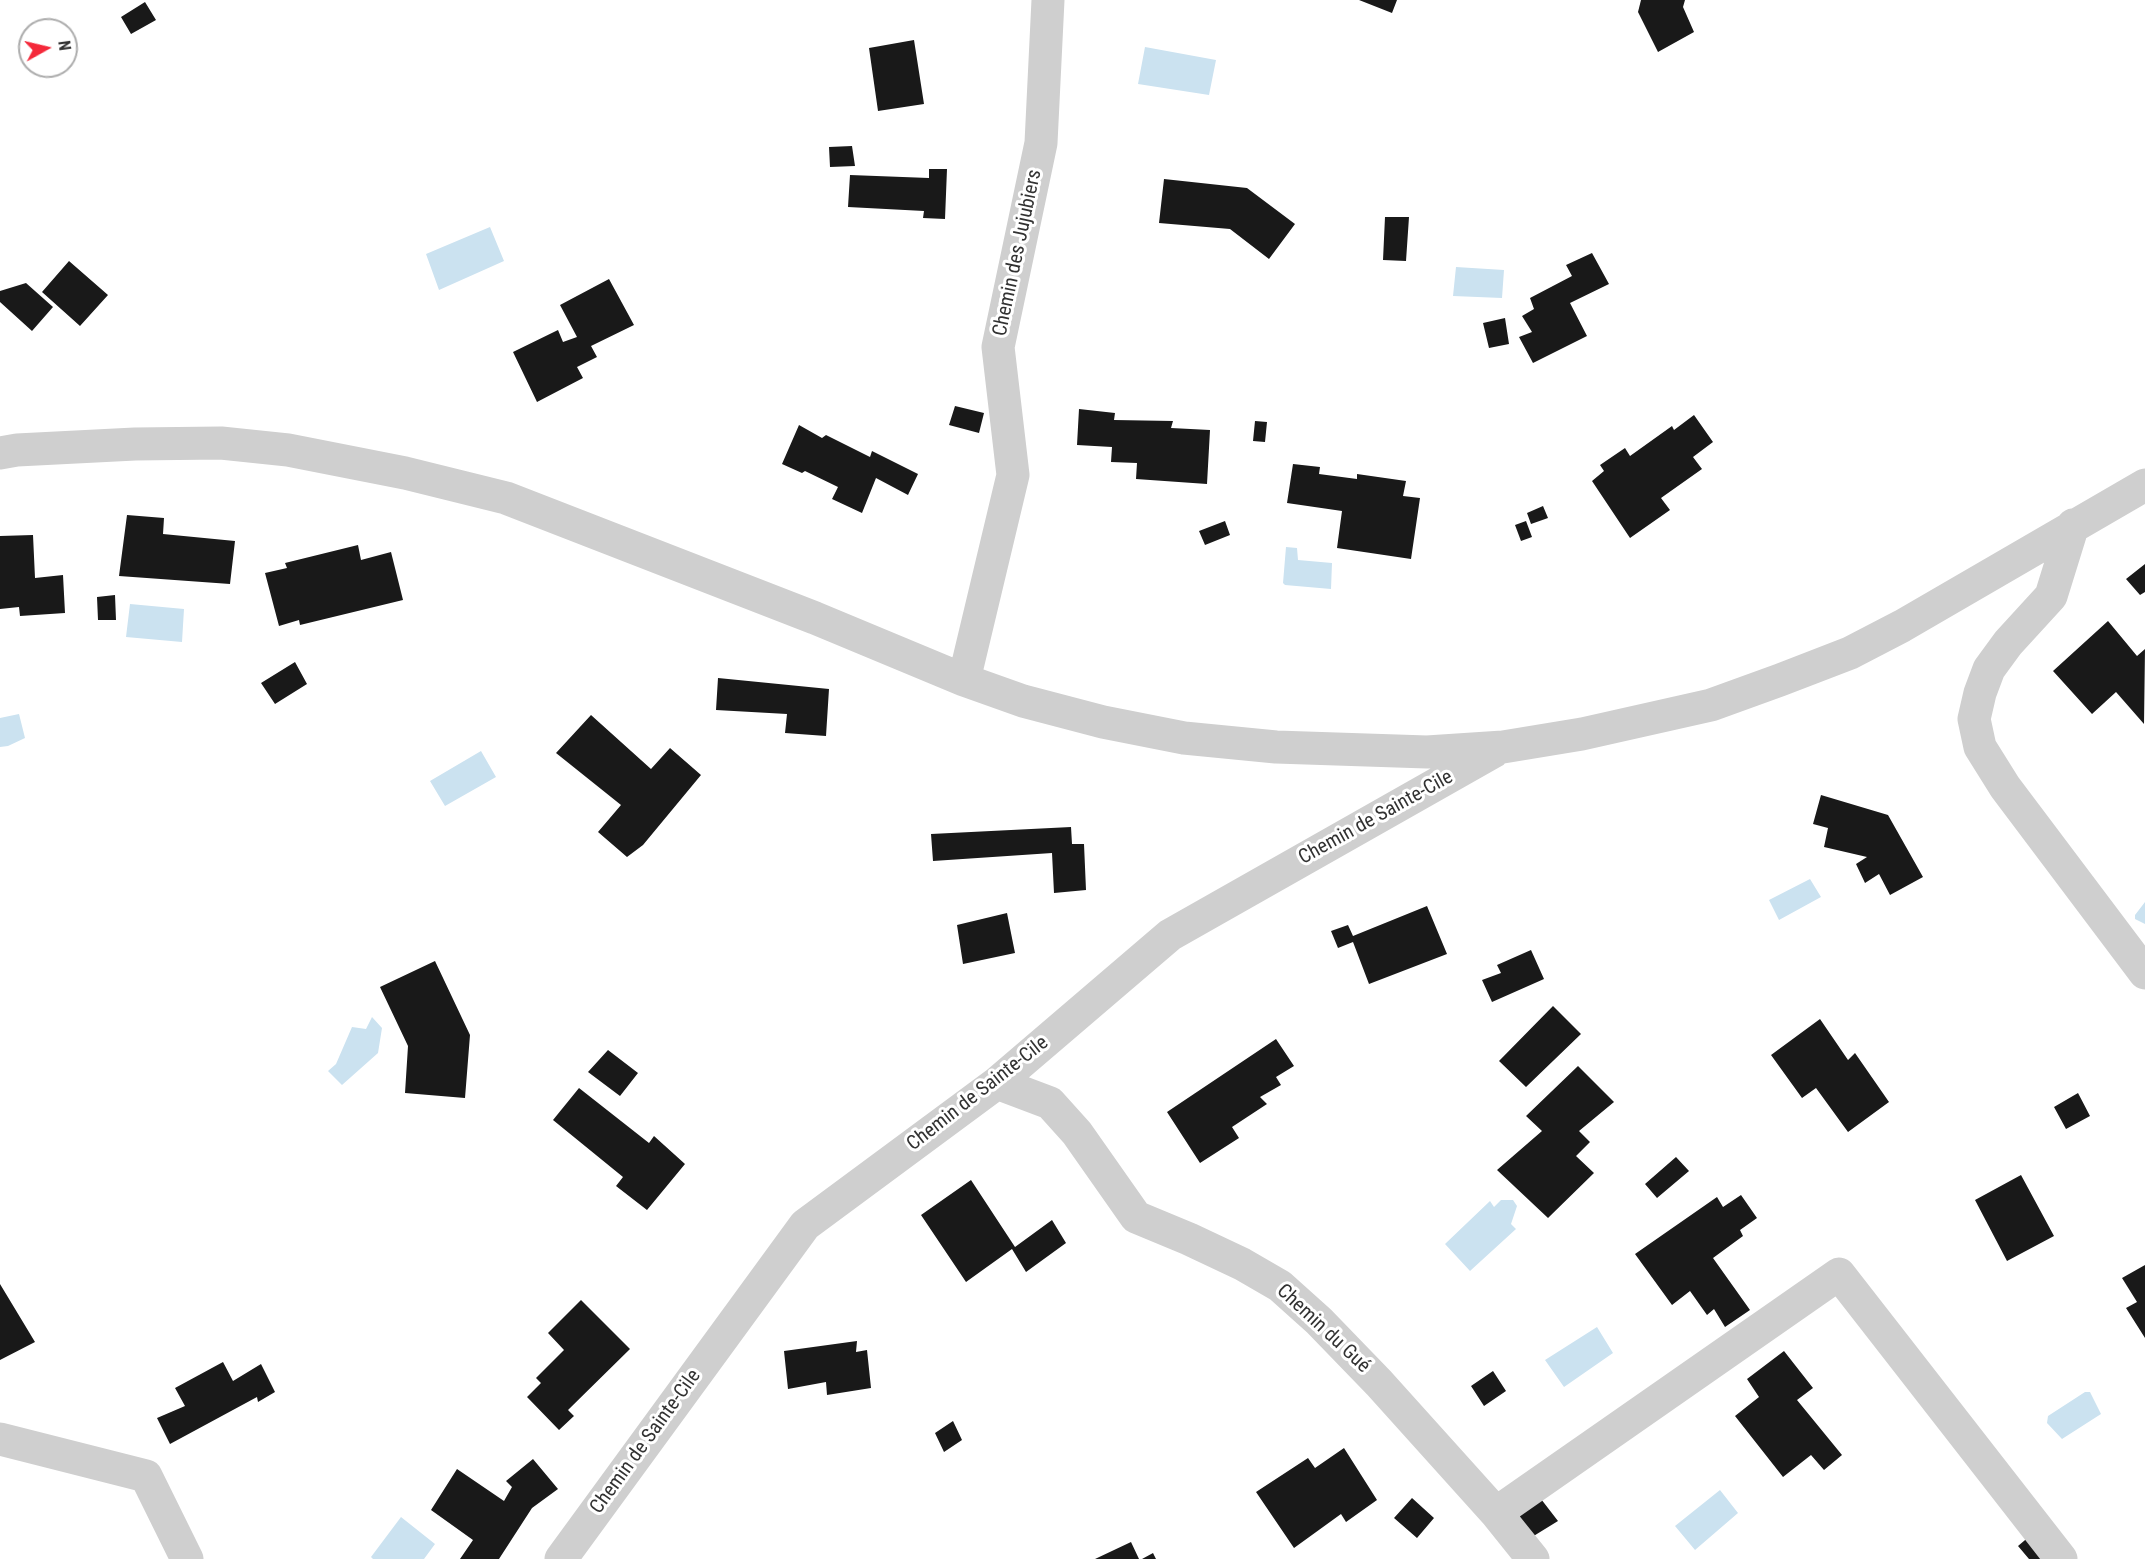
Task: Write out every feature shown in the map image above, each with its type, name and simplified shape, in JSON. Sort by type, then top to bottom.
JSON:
[{"type":"street","name":"Chemin des Jujubiers","points":[[964,680],[1012,475],[998,347],[1041,143],[1048,0]]},
{"type":"street","points":[[0,453],[17,450],[135,444],[221,443],[310,454],[405,473],[506,498],[815,618],[964,680],[1023,701],[1103,722],[1184,738],[1276,747],[1427,752],[1503,747],[1582,735],[1711,705],[1850,653],[1902,626],[2145,485]]},
{"type":"street","points":[[2073,525],[2051,596],[1989,669],[1974,719],[1980,747],[2005,787],[2145,973]]},
{"type":"street","name":"Chemin de Sainte-Cile","points":[[561,1559],[806,1225],[998,1083],[1170,935],[1503,747]]},
{"type":"street","name":"Chemin du Gué","points":[[998,1083],[1050,1103],[1077,1133],[1136,1217],[1210,1249],[1280,1286],[1319,1321],[1379,1383],[1496,1513],[1533,1559]]},
{"type":"street","points":[[1496,1513],[1839,1274],[2061,1559]]},
{"type":"street","points":[[0,1439],[146,1476],[187,1559]]},
{"type":"water","points":[[1145,47],[1216,60],[1209,95],[1138,84]]},
{"type":"water","points":[[490,227],[504,261],[439,290],[426,254]]},
{"type":"water","points":[[1456,267],[1504,270],[1502,298],[1453,296]]},
{"type":"water","points":[[1286,547],[1297,548],[1298,560],[1332,563],[1331,589],[1285,585],[1283,583]]},
{"type":"water","points":[[130,604],[184,609],[182,642],[126,637]]},
{"type":"water","points":[[19,714],[25,738],[0,747],[0,718]]},
{"type":"water","points":[[481,751],[496,777],[445,806],[430,781]]},
{"type":"water","points":[[1810,879],[1821,897],[1779,920],[1769,900]]},
{"type":"water","points":[[2145,902],[2145,924],[2135,919],[2135,915]]},
{"type":"water","points":[[372,1017],[382,1028],[378,1053],[342,1085],[328,1071],[336,1064],[352,1027],[366,1029]]},
{"type":"water","points":[[1501,1200],[1513,1200],[1517,1206],[1511,1224],[1516,1229],[1470,1271],[1445,1244],[1490,1201],[1494,1207]]},
{"type":"water","points":[[1597,1327],[1613,1353],[1564,1387],[1545,1360]]},
{"type":"water","points":[[2085,1392],[2090,1392],[2101,1414],[2062,1439],[2047,1423],[2048,1416]]},
{"type":"water","points":[[1720,1490],[1738,1513],[1695,1550],[1675,1526]]},
{"type":"water","points":[[401,1517],[435,1544],[424,1559],[373,1559],[371,1557]]},
{"type":"building","points":[[1359,0],[1397,0],[1392,13]]},
{"type":"building","points":[[1641,0],[1685,0],[1683,7],[1694,32],[1658,52],[1638,12]]},
{"type":"building","points":[[145,2],[156,20],[131,34],[121,17]]},
{"type":"building","points":[[914,40],[924,104],[878,111],[869,48]]},
{"type":"building","points":[[852,146],[855,166],[830,167],[829,147]]},
{"type":"building","points":[[929,169],[947,169],[945,219],[923,218],[924,211],[848,207],[850,175],[929,178]]},
{"type":"building","points":[[1164,179],[1247,188],[1295,224],[1269,259],[1230,229],[1159,223]]},
{"type":"building","points":[[1385,217],[1409,217],[1406,261],[1383,260]]},
{"type":"building","points":[[1592,253],[1609,284],[1570,303],[1587,336],[1533,363],[1519,337],[1532,332],[1522,316],[1534,309],[1530,298],[1572,276],[1566,265]]},
{"type":"building","points":[[69,261],[108,295],[80,326],[42,292]]},
{"type":"building","points":[[609,279],[634,325],[591,346],[597,357],[577,367],[583,378],[537,402],[513,352],[558,330],[563,342],[577,337],[560,305]]},
{"type":"building","points":[[26,283],[53,307],[32,331],[0,302],[0,291]]},
{"type":"building","points":[[1505,318],[1509,344],[1489,348],[1483,323]]},
{"type":"building","points":[[955,406],[984,413],[979,433],[949,425]]},
{"type":"building","points":[[1079,409],[1115,413],[1114,420],[1173,421],[1171,428],[1210,430],[1207,484],[1136,479],[1137,463],[1111,462],[1112,447],[1077,445]]},
{"type":"building","points":[[1694,415],[1713,442],[1693,457],[1702,469],[1661,498],[1670,510],[1630,538],[1592,481],[1604,471],[1600,465],[1625,448],[1630,456],[1672,426],[1674,430]]},
{"type":"building","points":[[1255,421],[1267,422],[1265,442],[1253,441]]},
{"type":"building","points":[[799,425],[822,438],[826,435],[870,457],[872,451],[918,474],[908,495],[876,478],[862,513],[832,499],[838,487],[805,471],[802,473],[782,464]]},
{"type":"building","points":[[1293,464],[1320,467],[1319,474],[1357,479],[1357,474],[1406,481],[1403,496],[1420,498],[1411,559],[1337,548],[1342,511],[1287,503]]},
{"type":"building","points":[[1543,506],[1548,518],[1531,524],[1527,513]]},
{"type":"building","points":[[127,515],[164,518],[163,534],[235,541],[230,584],[119,576]]},
{"type":"building","points":[[1225,521],[1230,535],[1205,545],[1199,531]]},
{"type":"building","points":[[1526,521],[1532,537],[1521,541],[1515,525]]},
{"type":"building","points":[[33,535],[35,578],[63,575],[65,613],[20,616],[19,607],[0,609],[0,536]]},
{"type":"building","points":[[358,545],[361,560],[391,552],[403,600],[300,625],[299,620],[279,626],[265,573],[287,568],[285,563]]},
{"type":"building","points":[[2145,564],[2145,592],[2140,595],[2126,579]]},
{"type":"building","points":[[115,595],[116,620],[98,620],[97,597]]},
{"type":"building","points":[[2108,621],[2137,656],[2145,649],[2144,724],[2116,692],[2092,714],[2053,671]]},
{"type":"building","points":[[295,662],[307,684],[275,704],[261,683]]},
{"type":"building","points":[[718,678],[829,689],[826,736],[785,733],[787,714],[716,710]]},
{"type":"building","points":[[591,715],[651,769],[670,748],[701,775],[643,845],[627,857],[598,832],[621,805],[556,753]]},
{"type":"building","points":[[1821,795],[1888,815],[1923,877],[1890,895],[1879,874],[1865,883],[1856,864],[1867,857],[1824,847],[1828,828],[1813,824]]},
{"type":"building","points":[[1071,827],[1072,844],[1084,844],[1086,890],[1054,893],[1052,853],[933,861],[931,834]]},
{"type":"building","points":[[1427,906],[1447,954],[1369,984],[1353,942],[1338,948],[1331,931],[1348,925],[1353,936]]},
{"type":"building","points":[[1007,913],[1015,953],[963,964],[957,925]]},
{"type":"building","points":[[1531,950],[1544,979],[1492,1002],[1482,980],[1501,973],[1497,965]]},
{"type":"building","points":[[435,961],[470,1035],[465,1098],[405,1093],[408,1046],[380,987]]},
{"type":"building","points":[[1553,1006],[1581,1034],[1526,1087],[1499,1061]]},
{"type":"building","points":[[1820,1019],[1848,1060],[1855,1053],[1889,1102],[1848,1132],[1816,1088],[1802,1098],[1771,1055]]},
{"type":"building","points":[[1276,1039],[1294,1066],[1276,1077],[1281,1085],[1260,1097],[1267,1104],[1232,1127],[1239,1138],[1200,1163],[1167,1112]]},
{"type":"building","points":[[608,1050],[638,1073],[620,1096],[588,1072]]},
{"type":"building","points":[[1578,1066],[1614,1102],[1579,1131],[1590,1142],[1576,1156],[1594,1173],[1548,1218],[1497,1170],[1542,1131],[1526,1116]]},
{"type":"building","points":[[579,1088],[649,1143],[654,1136],[685,1164],[647,1210],[616,1186],[623,1177],[553,1120]]},
{"type":"building","points":[[2078,1093],[2090,1116],[2066,1129],[2054,1107]]},
{"type":"building","points":[[1676,1157],[1689,1171],[1657,1198],[1645,1184]]},
{"type":"building","points":[[2021,1175],[2054,1236],[2007,1261],[1975,1200]]},
{"type":"building","points":[[971,1180],[1015,1247],[1052,1220],[1066,1243],[1026,1272],[1012,1249],[966,1282],[921,1215]]},
{"type":"building","points":[[1741,1195],[1757,1218],[1740,1230],[1743,1236],[1713,1258],[1750,1310],[1725,1327],[1714,1309],[1707,1315],[1690,1291],[1672,1305],[1635,1254],[1717,1197],[1723,1207]]},
{"type":"building","points":[[2145,1265],[2145,1338],[2126,1308],[2137,1302],[2122,1278]]},
{"type":"building","points":[[0,1284],[35,1342],[0,1360]]},
{"type":"building","points":[[581,1300],[630,1349],[568,1410],[574,1416],[559,1430],[527,1397],[541,1383],[536,1378],[564,1350],[548,1333]]},
{"type":"building","points":[[857,1341],[856,1352],[867,1350],[871,1388],[827,1395],[826,1382],[788,1389],[784,1351]]},
{"type":"building","points":[[1784,1351],[1813,1388],[1797,1400],[1842,1455],[1824,1470],[1811,1455],[1783,1477],[1735,1416],[1759,1397],[1747,1379]]},
{"type":"building","points":[[223,1362],[233,1381],[261,1364],[275,1392],[258,1402],[257,1397],[170,1444],[157,1418],[185,1406],[175,1388]]},
{"type":"building","points":[[1493,1371],[1506,1391],[1484,1406],[1471,1386]]},
{"type":"building","points":[[953,1421],[962,1440],[944,1452],[935,1433]]},
{"type":"building","points":[[1344,1448],[1377,1500],[1346,1522],[1341,1514],[1294,1548],[1256,1492],[1308,1458],[1315,1468]]},
{"type":"building","points":[[533,1459],[558,1489],[532,1508],[499,1559],[460,1559],[473,1540],[431,1510],[457,1469],[504,1501],[512,1487],[506,1481]]},
{"type":"building","points":[[1412,1498],[1434,1518],[1417,1538],[1394,1518]]},
{"type":"building","points":[[1541,1499],[1558,1521],[1532,1537],[1516,1516]]},
{"type":"building","points":[[2031,1535],[2043,1559],[2029,1559],[2018,1546]]},
{"type":"building","points":[[1131,1542],[1139,1559],[1095,1559]]},
{"type":"building","points":[[1153,1553],[1156,1559],[1142,1559]]}]
